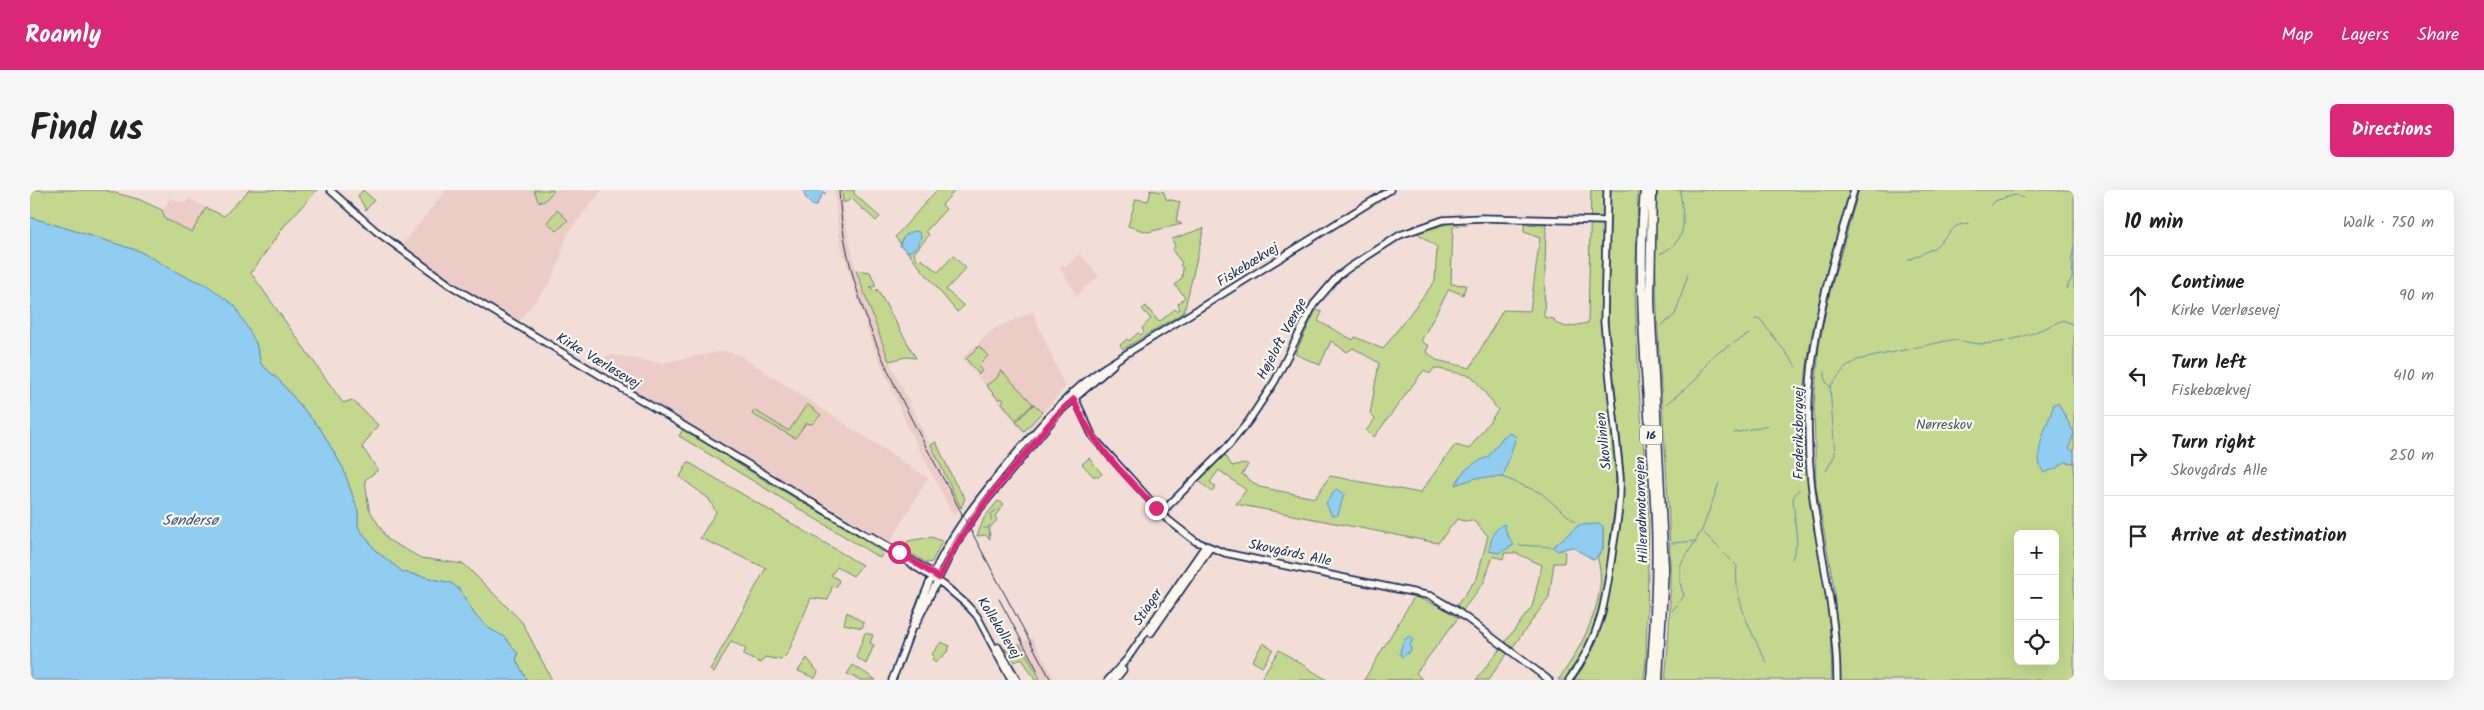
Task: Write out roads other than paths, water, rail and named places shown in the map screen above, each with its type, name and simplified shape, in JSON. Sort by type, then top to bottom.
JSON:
[{"type":"highway","name":"Hillerødmotorvejen","points":[[1645,190],[1642,240],[1643,301],[1657,567],[1651,680]]},
{"type":"highway","name":"Hillerødmotorvejen","points":[[1652,190],[1650,300],[1664,567],[1658,680]]},
{"type":"street","name":"Kirke Værløsevej","points":[[330,190],[376,232],[458,291],[933,576]]},
{"type":"street","name":"Fiskebækvej","points":[[913,630],[933,576],[957,530],[972,507],[1072,396],[1105,367],[1390,190]]},
{"type":"street","name":"Skovlinien","points":[[1568,680],[1590,648],[1602,619],[1620,498],[1620,476],[1604,322],[1607,190]]},
{"type":"street","name":"Frederiksborgvej","points":[[1837,680],[1829,586],[1811,482],[1809,421],[1812,367],[1822,306],[1854,190]]},
{"type":"street","name":"Højeloft Vænge","points":[[1161,513],[1229,445],[1248,422],[1274,381],[1314,304],[1338,276],[1350,267],[1406,232],[1444,220],[1606,221]]},
{"type":"street","name":"Fiskebækvej","points":[[913,630],[955,545],[974,516],[1072,396]]},
{"type":"street","name":"Skovgårds Alle","points":[[1072,396],[1085,424],[1100,447],[1161,513],[1184,534],[1208,547],[1431,596],[1457,611],[1549,680]]},
{"type":"street","name":"Stiager","points":[[1108,680],[1127,659],[1208,547]]},
{"type":"street","name":"Stiager","points":[[1115,680],[1208,547]]},
{"type":"street","name":"Kollekollevej","points":[[933,576],[960,593],[974,609],[1017,680]]},
{"type":"street","name":"Kollekollevej","points":[[939,579],[976,616],[1011,680]]},
{"type":"street","points":[[892,680],[913,630]]},
{"type":"water","points":[[803,190],[822,190],[826,194],[823,193],[816,206],[813,206],[806,199]]},
{"type":"water","name":"Søndersø","points":[[30,217],[139,251],[182,275],[207,285],[235,306],[256,343],[261,364],[280,381],[321,430],[343,468],[358,511],[358,527],[377,552],[403,572],[451,583],[460,590],[475,615],[490,629],[505,637],[518,654],[516,660],[527,680],[30,680]]},
{"type":"water","points":[[915,231],[919,232],[921,236],[919,245],[909,252],[900,246],[905,236]]},
{"type":"water","points":[[2058,403],[2074,433],[2069,448],[2074,452],[2074,463],[2065,462],[2057,468],[2044,473],[2040,466],[2040,448],[2054,404]]},
{"type":"water","points":[[1510,433],[1516,437],[1503,477],[1476,478],[1455,485],[1464,471],[1476,462],[1488,457],[1503,437]]},
{"type":"water","points":[[1336,489],[1344,494],[1338,515],[1332,516],[1326,503]]},
{"type":"water","points":[[1504,524],[1507,534],[1514,545],[1499,553],[1489,551],[1497,528]]},
{"type":"water","points":[[1599,524],[1603,526],[1603,549],[1594,560],[1572,547],[1557,551],[1553,547],[1579,525]]},
{"type":"water","points":[[1411,636],[1413,640],[1410,645],[1411,651],[1402,657],[1400,654],[1403,643],[1406,638]]},
{"type":"waterway","points":[[1660,254],[1677,242],[1681,235],[1683,219],[1680,190]]},
{"type":"waterway","points":[[1990,206],[1994,201],[2015,195],[2023,198]]},
{"type":"waterway","points":[[1908,260],[1934,248],[1956,226],[1968,223]]},
{"type":"waterway","points":[[2066,289],[2072,278],[2073,264],[2071,262],[2074,246]]},
{"type":"waterway","points":[[1661,326],[1675,315],[1688,274]]},
{"type":"waterway","points":[[1755,319],[1760,319],[1797,367]]},
{"type":"waterway","points":[[1825,372],[1825,380],[1830,387],[1844,369],[1857,360],[1951,340],[1982,344],[2003,342],[2034,333],[2063,320],[2074,325]]},
{"type":"waterway","points":[[1734,343],[1749,334]]},
{"type":"waterway","points":[[1666,404],[1696,380],[1711,357],[1730,345]]},
{"type":"waterway","points":[[1826,471],[1835,455],[1830,387]]},
{"type":"waterway","points":[[1734,433],[1768,425]]},
{"type":"waterway","points":[[1503,477],[1541,493],[1575,522]]},
{"type":"waterway","points":[[1672,611],[1684,596],[1680,583],[1680,566],[1702,530],[1719,483]]},
{"type":"waterway","points":[[1792,559],[1797,543],[1793,498],[1799,489]]},
{"type":"waterway","points":[[991,521],[991,514],[996,510]]},
{"type":"waterway","points":[[984,528],[988,528],[990,525]]},
{"type":"waterway","points":[[1703,532],[1720,549]]},
{"type":"waterway","points":[[1672,543],[1696,541]]},
{"type":"waterway","points":[[1519,545],[1552,547]]},
{"type":"waterway","points":[[1724,554],[1731,560]]},
{"type":"waterway","points":[[1734,563],[1737,566],[1738,591],[1741,604],[1755,640],[1767,663]]},
{"type":"tram line","points":[[839,190],[843,230],[851,270],[863,309],[894,385],[1051,680]]},
{"type":"tram line","points":[[999,599],[1038,671]]},
{"type":"park label","name":"Nørreskov","points":[[1944,425]]}]
